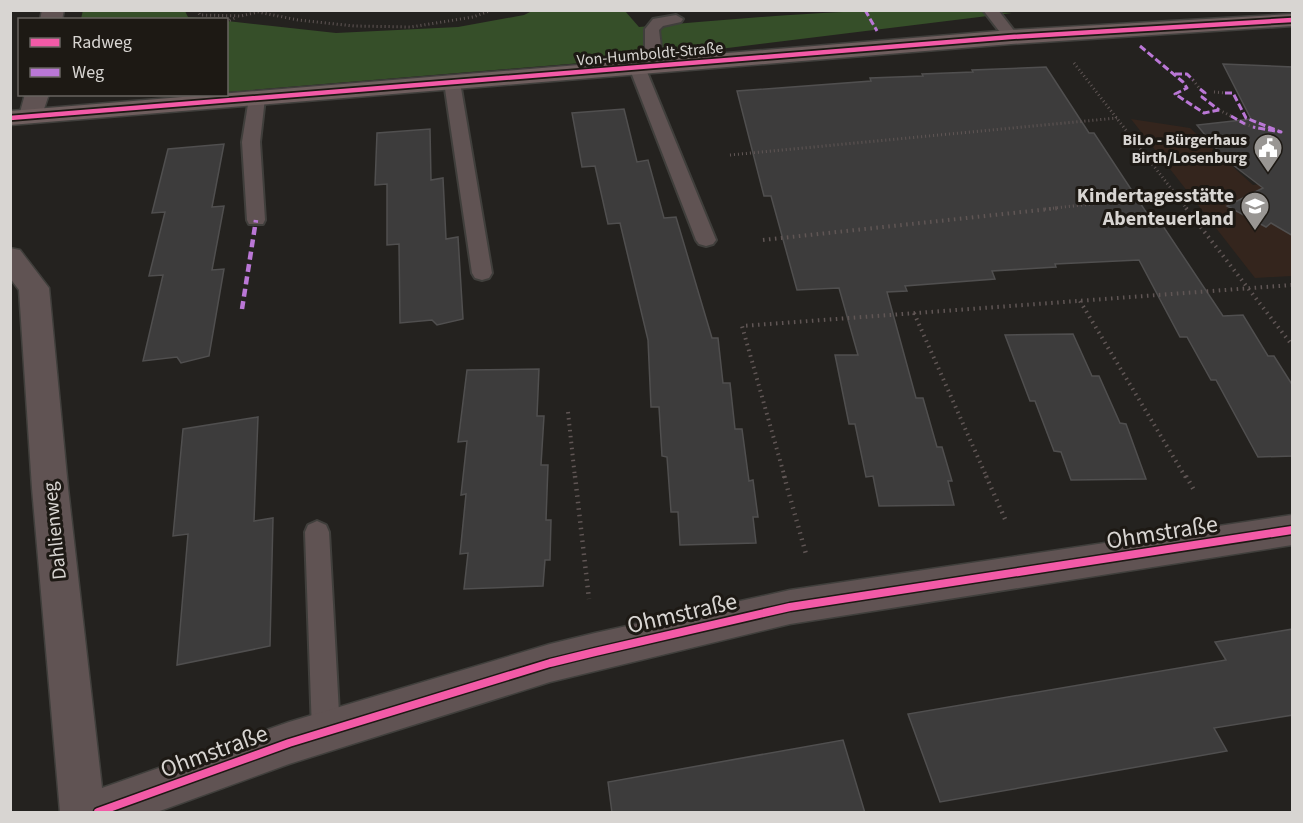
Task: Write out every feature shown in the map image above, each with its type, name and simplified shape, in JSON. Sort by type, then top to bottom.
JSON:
[{"type":"street","name":"Von-Humboldt-Straße","points":[[26,110],[257,98],[1011,37],[1293,20]]},
{"type":"street","name":"Dahlienweg","points":[[10,257],[34,288],[50,488],[82,813]]},
{"type":"street","name":"Ohmstraße","points":[[98,813],[326,732],[550,663],[790,607],[1293,530]]},
{"type":"lane","points":[[990,10],[1011,37]]},
{"type":"lane","points":[[676,19],[658,22],[652,29],[653,47],[648,66],[706,240]]},
{"type":"lane","points":[[452,82],[482,273]]},
{"type":"lane","points":[[256,220],[251,142],[257,98]]},
{"type":"lane","points":[[317,532],[326,732]]},
{"type":"path","points":[[197,10],[200,15],[241,16]]},
{"type":"path","points":[[228,21],[258,12],[298,20],[354,26],[411,27],[473,17],[492,10]]},
{"type":"path","points":[[1073,61],[1293,345]]},
{"type":"path","points":[[1193,81],[1200,89]]},
{"type":"path","points":[[1214,92],[1225,93]]},
{"type":"path","points":[[1219,110],[1230,116]]},
{"type":"path","points":[[730,155],[1117,118]]},
{"type":"path","points":[[1245,124],[1253,127]]},
{"type":"path","points":[[763,240],[1176,195]]},
{"type":"path","points":[[806,554],[742,326],[1293,285]]},
{"type":"path","points":[[1080,301],[1195,492]]},
{"type":"path","points":[[914,314],[1005,519]]},
{"type":"path","points":[[568,412],[589,599]]},
{"type":"shaded area","name":"Kindertagesstätte Abenteuerland","points":[[1131,119],[1190,128],[1253,185],[1292,179],[1292,276],[1255,278]]},
{"type":"green space","points":[[83,10],[185,11],[188,17],[200,18],[81,18]]},
{"type":"green space","points":[[534,10],[625,11],[639,27],[872,11],[1012,13],[655,57],[228,92],[228,21],[336,33],[458,27],[524,15]]},
{"type":"building","points":[[1223,64],[1293,67],[1293,236],[1271,223],[1266,227],[1227,206],[1263,188],[1224,158],[1197,125],[1251,119]]},
{"type":"building","points":[[1046,67],[1089,133],[1094,133],[1148,215],[1155,214],[1223,316],[1243,315],[1268,356],[1274,356],[1293,386],[1293,456],[1258,457],[1216,380],[1211,380],[1187,337],[1180,337],[1139,260],[1055,264],[1056,267],[992,271],[995,279],[905,286],[907,291],[887,292],[916,398],[923,398],[937,447],[942,447],[952,481],[948,481],[954,505],[879,506],[873,476],[866,477],[855,424],[849,424],[835,355],[858,355],[839,288],[797,290],[771,196],[764,196],[737,91],[871,81],[870,78],[973,72],[972,70]]},
{"type":"building","points":[[624,109],[637,162],[648,160],[664,218],[676,217],[712,338],[718,338],[723,383],[730,383],[735,429],[742,429],[749,481],[753,480],[758,517],[753,517],[756,543],[680,545],[678,512],[671,512],[667,457],[662,456],[659,407],[651,407],[648,340],[620,223],[608,224],[595,166],[582,167],[572,113]]},
{"type":"building","points":[[430,129],[431,180],[443,178],[446,239],[458,237],[463,319],[437,325],[432,320],[400,323],[399,244],[387,245],[387,184],[375,185],[377,133]]},
{"type":"building","points":[[224,144],[212,207],[224,206],[212,270],[224,269],[209,356],[181,363],[177,357],[143,361],[163,275],[149,276],[165,212],[152,213],[168,149]]},
{"type":"building","points":[[1073,334],[1092,376],[1099,376],[1120,423],[1126,424],[1146,479],[1071,480],[1061,452],[1054,451],[1035,401],[1030,401],[1005,335]]},
{"type":"building","points":[[539,369],[537,416],[544,416],[541,465],[548,465],[546,520],[551,520],[550,560],[545,560],[543,586],[464,589],[468,553],[460,554],[466,494],[461,495],[467,441],[458,442],[467,370]]},
{"type":"building","points":[[258,417],[254,521],[273,518],[270,646],[177,665],[188,534],[173,536],[183,429]]},
{"type":"building","points":[[1293,629],[1293,715],[1214,728],[1227,751],[940,802],[908,714],[1226,660],[1215,642]]},
{"type":"building","points":[[843,740],[865,813],[612,813],[608,782]]},
{"type":"marked path","points":[[865,10],[877,31]]},
{"type":"marked path","points":[[1140,46],[1183,82],[1187,88],[1175,94],[1204,113],[1219,110]]},
{"type":"marked path","points":[[1175,74],[1187,74],[1193,80]]},
{"type":"marked path","points":[[1200,89],[1205,93],[1202,97],[1219,110]]},
{"type":"marked path","points":[[1225,93],[1233,93],[1246,118],[1281,132],[1253,127]]},
{"type":"marked path","points":[[1231,116],[1245,124]]},
{"type":"marked path","points":[[242,309],[256,220]]},
{"type":"cycle path","points":[[10,118],[1011,37],[1292,20]]},
{"type":"cycle path","points":[[98,812],[289,743],[550,663],[595,652],[790,607],[1292,530]]},
{"type":"place","name":"BiLo - Bürgerhaus Birth/Losenburg","points":[[1268,174]]},
{"type":"place","name":"Kindertagesstätte Abenteuerland","points":[[1255,232]]}]
